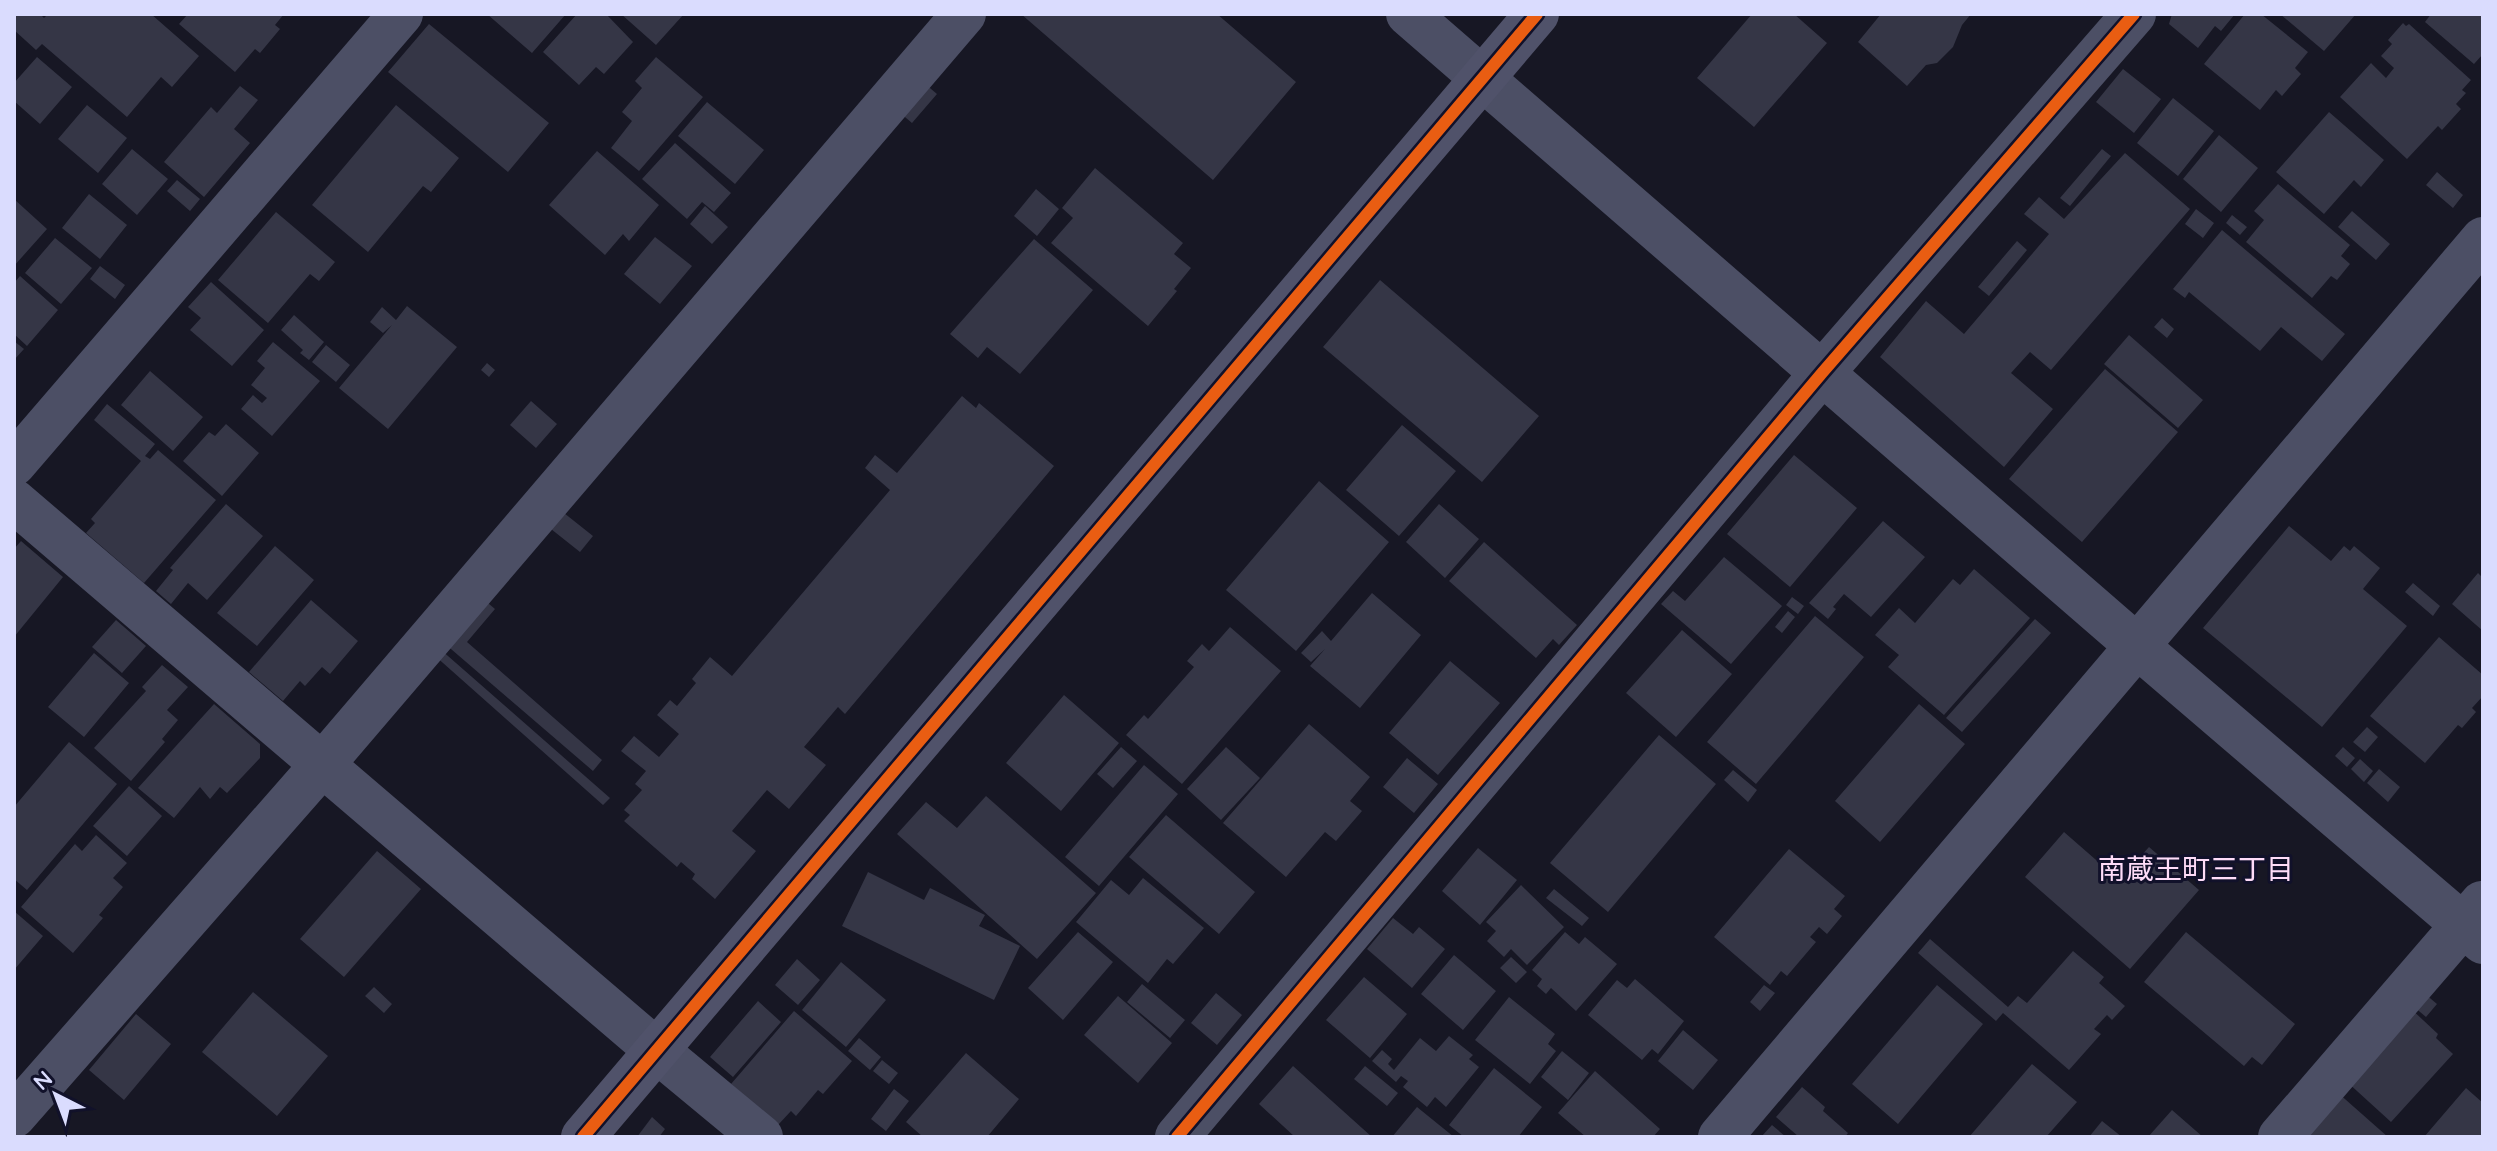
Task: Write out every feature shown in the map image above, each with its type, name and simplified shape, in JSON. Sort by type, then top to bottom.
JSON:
[{"type":"street","points":[[14,464],[401,14]]},
{"type":"street","points":[[14,1116],[322,765],[964,14]]},
{"type":"street","points":[[1408,14],[2137,646],[2477,923],[2280,1137]]},
{"type":"street","points":[[583,1137],[1537,14]]},
{"type":"street","points":[[1177,1137],[1822,373],[2134,14]]},
{"type":"street","points":[[1720,1137],[2483,239]]},
{"type":"street","points":[[14,501],[761,1137]]},
{"type":"building","points":[[14,14],[40,14],[44,18],[48,14],[151,14],[199,56],[172,87],[161,77],[127,117],[42,44],[36,50],[14,30]]},
{"type":"building","points":[[188,14],[284,14],[275,25],[280,29],[260,53],[255,49],[235,72],[179,24]]},
{"type":"building","points":[[487,14],[566,14],[532,53]]},
{"type":"building","points":[[577,14],[606,14],[633,42],[604,74],[596,67],[579,85],[543,52]]},
{"type":"building","points":[[621,14],[684,14],[656,45]]},
{"type":"building","points":[[1021,14],[1217,14],[1296,82],[1213,180]]},
{"type":"building","points":[[1752,14],[1794,14],[1827,43],[1754,127],[1697,78]]},
{"type":"building","points":[[1881,14],[1971,14],[1962,25],[1953,47],[1937,63],[1926,65],[1907,86],[1858,42]]},
{"type":"building","points":[[2172,14],[2235,14],[2221,31],[2215,26],[2198,48],[2169,24]]},
{"type":"building","points":[[2245,14],[2261,14],[2308,52],[2295,68],[2301,74],[2282,96],[2276,90],[2260,110],[2204,64]]},
{"type":"building","points":[[2280,14],[2356,14],[2324,51]]},
{"type":"building","points":[[2431,14],[2483,14],[2483,54],[2474,64],[2425,22]]},
{"type":"building","points":[[2403,23],[2406,26],[2409,24],[2471,80],[2462,90],[2466,93],[2456,104],[2461,109],[2442,130],[2438,126],[2407,159],[2340,97],[2371,63],[2386,78],[2394,68],[2381,56],[2392,44],[2388,40]]},
{"type":"building","points":[[429,24],[549,123],[508,172],[388,72]]},
{"type":"building","points":[[37,57],[72,87],[40,124],[14,101],[14,83]]},
{"type":"building","points":[[656,57],[703,97],[639,171],[611,148],[632,121],[622,112],[642,88],[635,81]]},
{"type":"building","points":[[2123,69],[2161,99],[2134,133],[2096,102]]},
{"type":"building","points":[[924,83],[937,94],[912,123],[899,112]]},
{"type":"building","points":[[240,86],[258,100],[234,129],[250,143],[204,197],[164,162],[211,107],[217,113]]},
{"type":"building","points":[[2173,98],[2214,131],[2178,176],[2137,143]]},
{"type":"building","points":[[707,102],[764,150],[735,184],[678,136]]},
{"type":"building","points":[[87,105],[127,138],[98,173],[58,139]]},
{"type":"building","points":[[396,105],[459,158],[431,192],[423,186],[368,252],[312,205]]},
{"type":"building","points":[[2329,112],[2384,160],[2361,187],[2354,180],[2324,214],[2276,172]]},
{"type":"building","points":[[2219,135],[2258,168],[2221,212],[2183,179]]},
{"type":"building","points":[[675,143],[731,193],[714,212],[702,202],[687,219],[642,179]]},
{"type":"building","points":[[132,149],[168,179],[137,215],[102,184]]},
{"type":"building","points":[[2102,149],[2111,156],[2070,206],[2060,198]]},
{"type":"building","points":[[597,151],[659,205],[629,241],[623,234],[605,255],[549,205]]},
{"type":"building","points":[[2125,153],[2190,209],[2051,370],[2030,352],[2011,373],[2053,409],[2004,467],[1880,357],[1926,301],[1964,334],[2049,234],[2024,214],[2039,197],[2064,219]]},
{"type":"building","points":[[1095,168],[1183,243],[1174,254],[1191,268],[1174,289],[1177,291],[1148,326],[1051,243],[1073,218],[1062,208]]},
{"type":"building","points":[[2437,172],[2463,195],[2453,208],[2426,185]]},
{"type":"building","points":[[177,180],[200,199],[190,211],[167,191]]},
{"type":"building","points":[[2278,184],[2350,245],[2341,256],[2350,264],[2337,280],[2331,276],[2312,298],[2246,242],[2264,220],[2254,211]]},
{"type":"building","points":[[1036,189],[1059,209],[1037,236],[1014,216]]},
{"type":"building","points":[[89,194],[127,225],[100,259],[62,228]]},
{"type":"building","points":[[14,199],[47,229],[14,266]]},
{"type":"building","points":[[705,206],[728,227],[712,244],[690,224]]},
{"type":"building","points":[[2196,209],[2214,223],[2203,238],[2185,224]]},
{"type":"building","points":[[2352,211],[2390,244],[2376,260],[2338,227]]},
{"type":"building","points":[[276,212],[335,262],[319,281],[310,274],[268,323],[218,280]]},
{"type":"building","points":[[2232,215],[2247,227],[2240,235],[2226,223]]},
{"type":"building","points":[[2222,230],[2345,334],[2322,361],[2281,327],[2260,351],[2189,292],[2185,298],[2173,289]]},
{"type":"building","points":[[655,237],[692,266],[660,304],[624,274]]},
{"type":"building","points":[[55,238],[92,268],[61,304],[25,273]]},
{"type":"building","points":[[1034,239],[1093,290],[1020,374],[987,347],[978,358],[950,334]]},
{"type":"building","points":[[2017,241],[2027,250],[1989,296],[1978,287]]},
{"type":"building","points":[[100,266],[125,285],[115,299],[90,279]]},
{"type":"building","points":[[20,276],[58,310],[27,346],[14,334],[14,283]]},
{"type":"building","points":[[1380,280],[1539,416],[1482,482],[1323,347]]},
{"type":"building","points":[[211,282],[264,330],[232,366],[190,330],[201,318],[188,307]]},
{"type":"building","points":[[407,306],[457,347],[388,429],[339,388],[392,325],[383,333],[370,322],[382,307],[396,320]]},
{"type":"building","points":[[294,315],[324,342],[309,360],[300,353],[303,350],[281,330]]},
{"type":"building","points":[[2162,318],[2174,329],[2167,338],[2154,327]]},
{"type":"building","points":[[2129,335],[2203,400],[2178,428],[2104,364]]},
{"type":"building","points":[[14,341],[24,349],[14,360]]},
{"type":"building","points":[[273,342],[320,381],[272,436],[241,409],[253,395],[262,403],[267,398],[251,385],[265,368],[257,361]]},
{"type":"building","points":[[326,345],[350,365],[336,382],[312,362]]},
{"type":"building","points":[[487,363],[495,370],[489,377],[481,370]]},
{"type":"building","points":[[2105,369],[2178,432],[2082,542],[2009,479]]},
{"type":"building","points":[[150,371],[203,417],[173,451],[121,405]]},
{"type":"building","points":[[962,396],[976,408],[979,403],[1054,466],[845,714],[838,707],[804,747],[826,765],[789,809],[767,790],[732,831],[756,851],[715,899],[692,879],[695,874],[681,862],[677,867],[624,821],[630,815],[624,810],[642,790],[635,784],[646,771],[621,751],[634,736],[659,757],[679,734],[657,715],[670,700],[677,706],[696,683],[692,679],[710,657],[732,676],[890,490],[865,468],[875,455],[897,473]]},
{"type":"building","points":[[531,401],[557,424],[536,448],[510,425]]},
{"type":"building","points":[[107,404],[155,444],[145,456],[150,459],[158,450],[216,500],[144,583],[86,533],[95,523],[91,519],[141,461],[94,420]]},
{"type":"building","points":[[226,424],[259,453],[222,496],[183,461],[209,432],[215,436]]},
{"type":"building","points":[[1402,425],[1456,471],[1399,536],[1346,490]]},
{"type":"building","points":[[1794,455],[1857,508],[1790,587],[1727,534]]},
{"type":"building","points":[[1319,481],[1389,542],[1296,651],[1226,590]]},
{"type":"building","points":[[226,504],[263,536],[207,600],[188,583],[171,604],[156,591],[173,570],[170,568]]},
{"type":"building","points":[[1439,504],[1479,539],[1445,578],[1406,542]]},
{"type":"building","points":[[564,513],[593,536],[580,552],[551,529]]},
{"type":"building","points":[[1883,521],[1925,557],[1871,617],[1844,594],[1828,619],[1809,603]]},
{"type":"building","points":[[2289,526],[2331,561],[2344,546],[2350,551],[2354,546],[2380,568],[2363,589],[2407,626],[2322,727],[2203,628]]},
{"type":"building","points":[[21,541],[63,577],[14,637],[14,549]]},
{"type":"building","points":[[1484,542],[1577,625],[1559,645],[1553,639],[1536,658],[1449,581]]},
{"type":"building","points":[[275,546],[314,580],[257,646],[217,613]]},
{"type":"building","points":[[1724,557],[1782,606],[1731,664],[1661,604],[1673,591],[1685,601]]},
{"type":"building","points":[[1974,569],[2030,618],[1944,715],[1888,667],[1899,655],[1875,635],[1899,608],[1915,623],[1953,579],[1960,585]]},
{"type":"building","points":[[2478,573],[2483,578],[2483,631],[2452,604]]},
{"type":"building","points":[[2413,583],[2440,606],[2433,616],[2405,592]]},
{"type":"building","points":[[1372,593],[1421,635],[1360,708],[1310,666],[1325,649],[1311,662],[1301,653],[1322,631],[1331,641]]},
{"type":"building","points":[[1792,597],[1804,606],[1798,614],[1786,605]]},
{"type":"building","points":[[482,598],[495,609],[467,642],[602,760],[593,771],[444,643]]},
{"type":"building","points":[[311,600],[358,641],[330,674],[322,667],[305,686],[300,681],[283,701],[249,672]]},
{"type":"building","points":[[1788,611],[1795,617],[1782,633],[1775,627]]},
{"type":"building","points":[[1815,616],[1864,657],[1756,784],[1707,742]]},
{"type":"building","points":[[2035,619],[2051,633],[1962,732],[1946,718]]},
{"type":"building","points":[[116,620],[146,646],[122,673],[92,647]]},
{"type":"building","points":[[1230,627],[1281,671],[1182,784],[1126,735],[1144,715],[1148,719],[1194,667],[1187,661],[1202,644],[1209,651]]},
{"type":"building","points":[[1682,630],[1732,674],[1676,737],[1626,693]]},
{"type":"building","points":[[2439,637],[2483,675],[2483,696],[2472,708],[2476,712],[2462,728],[2458,725],[2425,763],[2370,716]]},
{"type":"building","points":[[440,649],[610,798],[603,805],[434,655]]},
{"type":"building","points":[[94,653],[129,683],[84,737],[48,707]]},
{"type":"building","points":[[1450,661],[1500,703],[1438,775],[1389,733]]},
{"type":"building","points":[[162,665],[188,687],[167,710],[178,720],[162,739],[165,742],[131,781],[94,748],[146,691],[142,687]]},
{"type":"building","points":[[1064,695],[1119,743],[1061,811],[1006,763]]},
{"type":"building","points":[[214,704],[260,744],[260,758],[227,793],[220,787],[210,799],[200,787],[174,818],[138,788]]},
{"type":"building","points":[[1919,704],[1965,744],[1880,842],[1835,801]]},
{"type":"building","points":[[1309,724],[1370,777],[1350,801],[1362,811],[1336,841],[1325,832],[1286,877],[1223,823]]},
{"type":"building","points":[[2367,727],[2378,737],[2365,752],[2353,742]]},
{"type":"building","points":[[1659,735],[1716,784],[1608,912],[1550,863]]},
{"type":"building","points":[[69,742],[117,784],[27,890],[14,879],[14,807]]},
{"type":"building","points":[[1121,747],[1137,761],[1113,788],[1097,774]]},
{"type":"building","points":[[1226,747],[1260,778],[1221,820],[1187,789]]},
{"type":"building","points":[[2343,747],[2355,758],[2347,767],[2335,756]]},
{"type":"building","points":[[1407,758],[1438,784],[1414,813],[1383,787]]},
{"type":"building","points":[[2360,759],[2373,771],[2364,782],[2351,769]]},
{"type":"building","points":[[1144,765],[1178,794],[1099,886],[1065,857]]},
{"type":"building","points":[[2379,769],[2400,787],[2388,802],[2367,783]]},
{"type":"building","points":[[1733,770],[1757,790],[1748,802],[1724,780]]},
{"type":"building","points":[[129,786],[162,816],[127,856],[93,826]]},
{"type":"building","points":[[986,796],[1096,893],[1037,959],[897,834],[926,802],[957,828]]},
{"type":"building","points":[[1166,815],[1255,892],[1219,934],[1129,857]]},
{"type":"building","points":[[2064,832],[2119,880],[2149,847],[2199,890],[2130,969],[2025,877]]},
{"type":"building","points":[[96,835],[127,863],[113,878],[123,887],[99,915],[103,918],[73,953],[21,907],[75,844],[82,851]]},
{"type":"building","points":[[1478,848],[1517,880],[1480,925],[1442,891]]},
{"type":"building","points":[[1789,849],[1845,896],[1834,909],[1842,916],[1827,934],[1819,927],[1810,937],[1816,942],[1787,976],[1781,971],[1770,985],[1714,937]]},
{"type":"building","points":[[377,851],[421,889],[344,977],[300,939]]},
{"type":"building","points":[[868,872],[924,900],[930,888],[985,915],[979,926],[1020,946],[994,1000],[842,926]]},
{"type":"building","points":[[1143,878],[1204,928],[1173,964],[1167,959],[1148,983],[1076,922],[1111,880],[1129,895]]},
{"type":"building","points":[[1521,885],[1564,927],[1527,965],[1511,949],[1504,957],[1487,941],[1496,931],[1486,922]]},
{"type":"building","points":[[1554,889],[1589,918],[1582,926],[1546,898]]},
{"type":"building","points":[[14,911],[43,936],[14,970]]},
{"type":"building","points":[[1393,918],[1413,934],[1419,927],[1445,949],[1412,988],[1367,949]]},
{"type":"building","points":[[1078,932],[1113,962],[1063,1020],[1028,988]]},
{"type":"building","points":[[1565,932],[1579,944],[1585,937],[1617,964],[1576,1011],[1551,988],[1546,994],[1537,986],[1542,979],[1532,970]]},
{"type":"building","points":[[2186,932],[2295,1024],[2262,1065],[2252,1057],[2244,1066],[2144,982]]},
{"type":"building","points":[[1930,939],[2008,1007],[2018,996],[2027,1003],[2073,951],[2104,977],[2099,983],[2125,1006],[2112,1020],[2107,1015],[2094,1029],[2101,1034],[2069,1070],[2003,1013],[1996,1021],[1918,953]]},
{"type":"building","points":[[1454,955],[1496,991],[1463,1030],[1421,994]]},
{"type":"building","points":[[1511,957],[1527,972],[1516,983],[1500,968]]},
{"type":"building","points":[[797,959],[820,980],[798,1005],[775,985]]},
{"type":"building","points":[[841,962],[886,1000],[846,1047],[802,1010]]},
{"type":"building","points":[[1364,977],[1407,1014],[1370,1058],[1326,1020]]},
{"type":"building","points":[[1635,979],[1684,1021],[1658,1054],[1652,1049],[1642,1060],[1588,1015],[1617,980],[1627,988]]},
{"type":"building","points":[[1142,984],[1185,1020],[1170,1038],[1127,1002]]},
{"type":"building","points":[[1764,985],[1775,993],[1760,1011],[1750,1002]]},
{"type":"building","points":[[1937,985],[1983,1024],[1898,1124],[1852,1084]]},
{"type":"building","points":[[374,987],[392,1004],[384,1013],[365,996]]},
{"type":"building","points":[[2418,988],[2437,1004],[2426,1017],[2407,1001]]},
{"type":"building","points":[[253,992],[328,1056],[277,1116],[202,1052]]},
{"type":"building","points":[[1216,993],[1242,1015],[1217,1045],[1191,1023]]},
{"type":"building","points":[[1118,996],[1172,1043],[1138,1083],[1084,1035]]},
{"type":"building","points":[[1509,997],[1555,1034],[1548,1044],[1556,1051],[1530,1084],[1475,1040]]},
{"type":"building","points":[[758,1001],[781,1022],[733,1077],[710,1057]]},
{"type":"building","points":[[2408,1006],[2438,1034],[2436,1038],[2453,1054],[2391,1122],[2346,1081]]},
{"type":"building","points":[[794,1011],[852,1061],[823,1094],[818,1090],[796,1116],[791,1111],[778,1125],[731,1084]]},
{"type":"building","points":[[136,1014],[171,1044],[124,1100],[89,1070]]},
{"type":"building","points":[[1683,1030],[1718,1060],[1693,1090],[1658,1061]]},
{"type":"building","points":[[1449,1036],[1473,1055],[1469,1059],[1479,1067],[1446,1107],[1435,1097],[1427,1107],[1403,1087],[1408,1081],[1401,1076],[1396,1082],[1372,1061],[1382,1050],[1392,1059],[1388,1064],[1394,1070],[1420,1038],[1436,1051]]},
{"type":"building","points":[[859,1038],[881,1057],[870,1070],[848,1051]]},
{"type":"building","points":[[1562,1051],[1589,1073],[1568,1100],[1541,1077]]},
{"type":"building","points":[[966,1053],[1019,1099],[987,1137],[923,1137],[906,1122]]},
{"type":"building","points":[[882,1060],[898,1073],[889,1084],[873,1071]]},
{"type":"building","points":[[2032,1064],[2077,1102],[2046,1137],[1969,1137]]},
{"type":"building","points":[[1293,1066],[1372,1137],[1295,1137],[1259,1104]]},
{"type":"building","points":[[1365,1066],[1398,1093],[1387,1106],[1354,1079]]},
{"type":"building","points":[[1494,1068],[1542,1107],[1518,1137],[1464,1137],[1449,1125]]},
{"type":"building","points":[[1595,1071],[1660,1129],[1653,1137],[1586,1137],[1558,1113]]},
{"type":"building","points":[[1802,1087],[1848,1133],[1845,1137],[1799,1137],[1776,1117]]},
{"type":"building","points":[[2466,1088],[2483,1103],[2483,1137],[2424,1137]]},
{"type":"building","points":[[894,1089],[909,1101],[886,1131],[871,1119]]},
{"type":"building","points":[[2337,1092],[2388,1137],[2299,1137]]},
{"type":"building","points":[[1417,1107],[1454,1137],[1392,1137]]},
{"type":"building","points":[[2172,1110],[2203,1137],[2148,1137]]},
{"type":"building","points":[[652,1117],[665,1129],[659,1137],[637,1137]]},
{"type":"building","points":[[2102,1121],[2122,1137],[2089,1137]]},
{"type":"building","points":[[1772,1125],[1786,1137],[1761,1137]]},
{"type":"cycle path","points":[[583,1137],[1537,14]]},
{"type":"cycle path","points":[[1177,1137],[1822,373],[2134,14]]},
{"type":"district","name":"南蔵王町三丁目","points":[[2196,868]]}]
